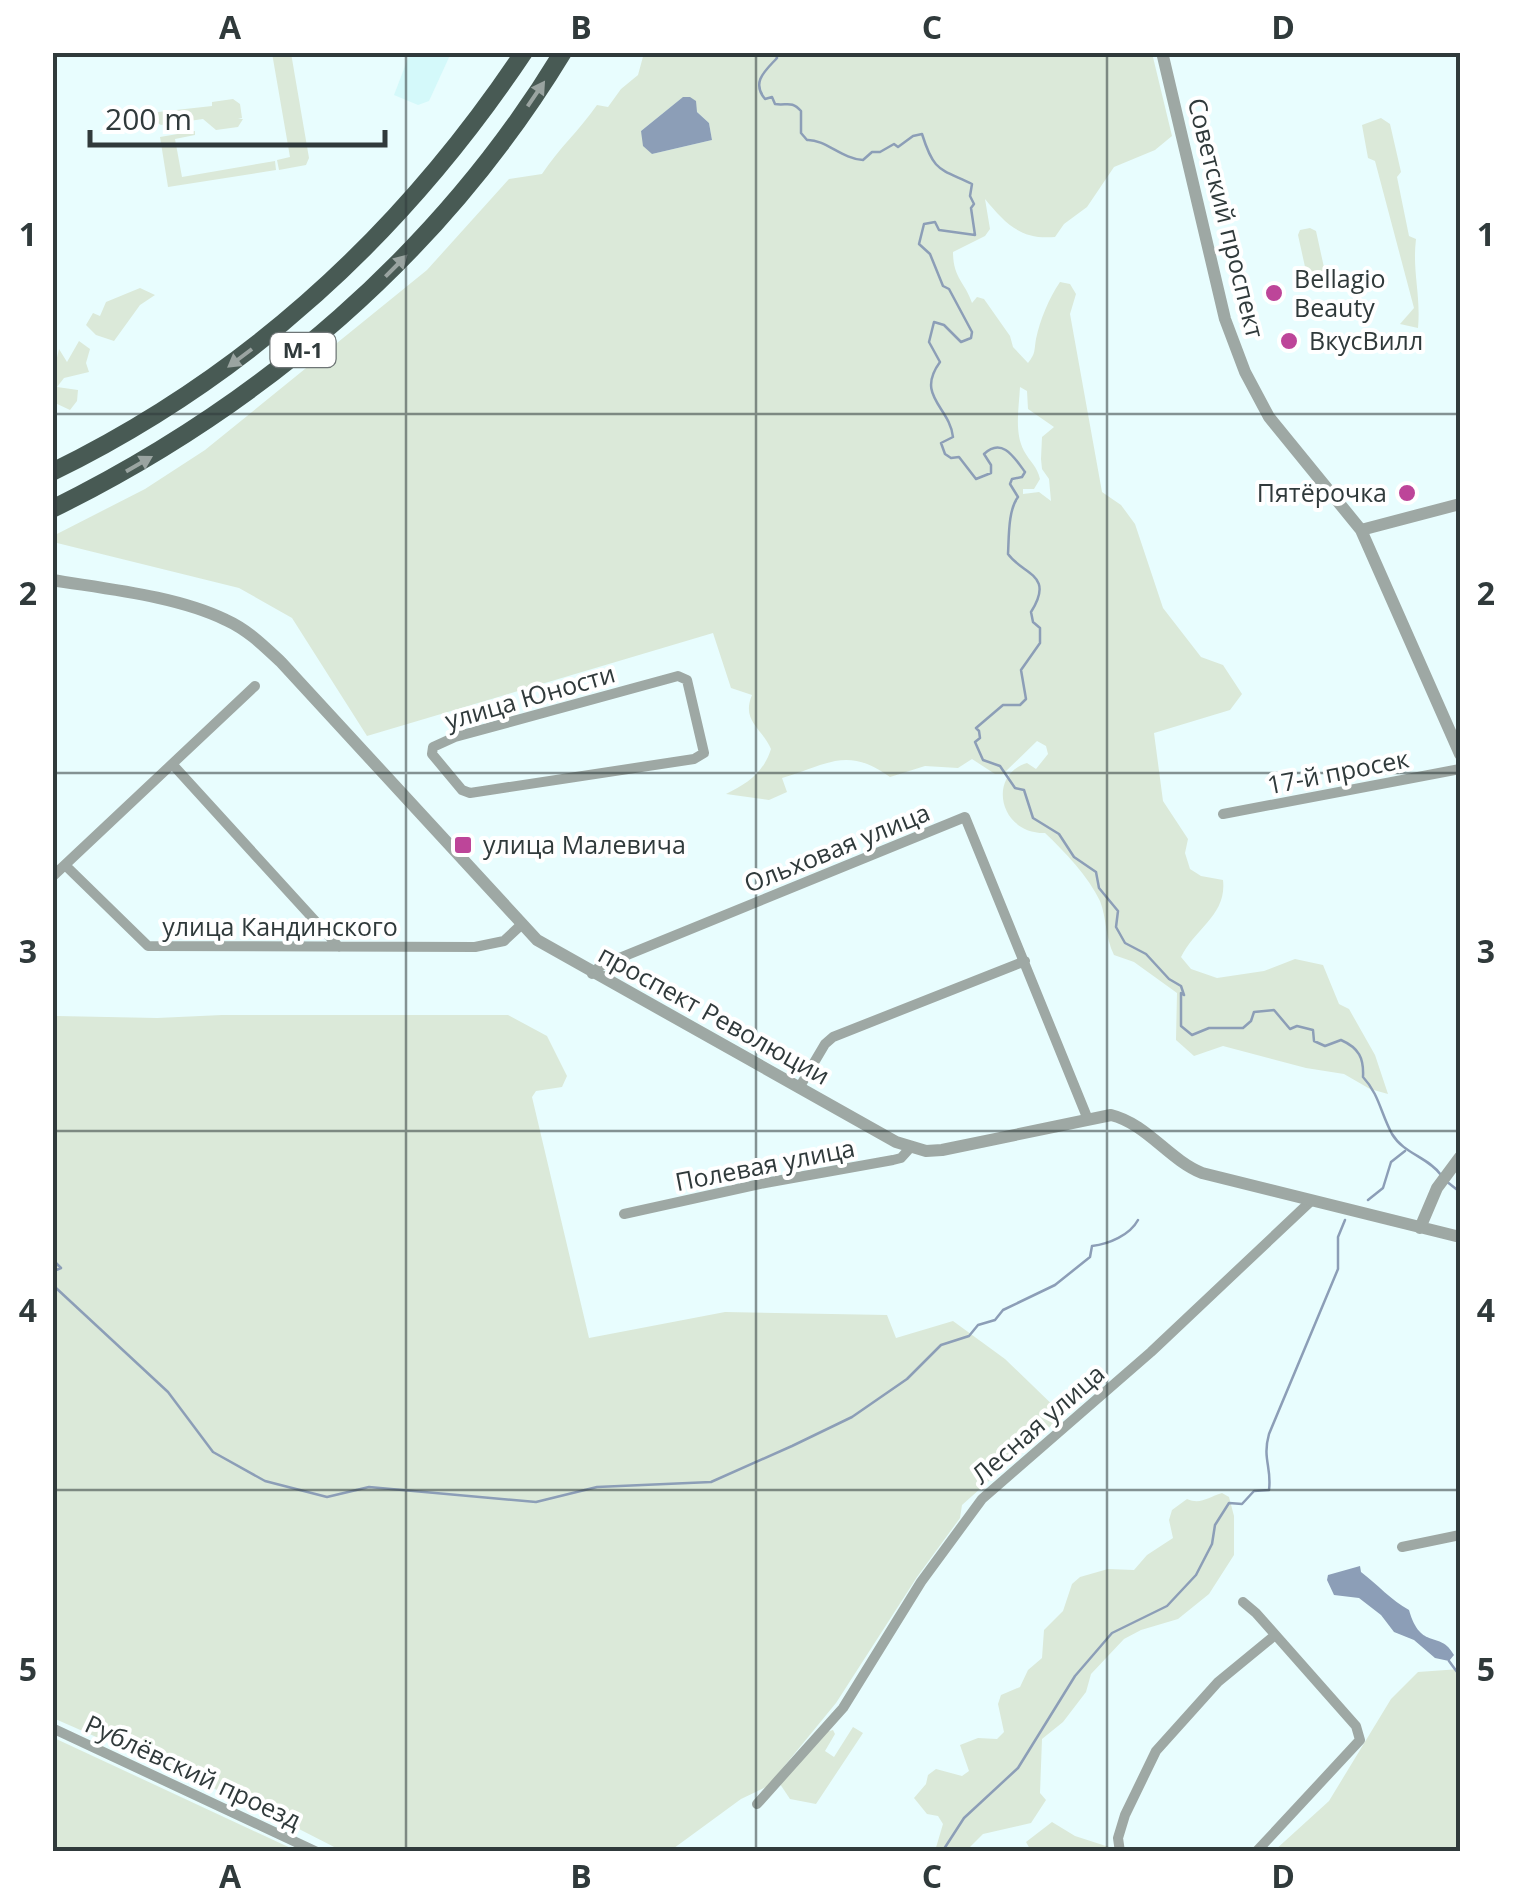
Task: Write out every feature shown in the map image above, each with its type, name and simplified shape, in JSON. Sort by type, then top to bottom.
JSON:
[{"type":"highway","name":"М-1","points":[[52,472],[162,412],[290,318],[386,229],[480,116],[524,52]]},
{"type":"highway","name":"М-1","points":[[52,509],[179,440],[311,344],[410,252],[507,135],[563,52]]},
{"type":"street","name":"Советский проспект","points":[[1162,52],[1226,319],[1245,372],[1269,418],[1361,530],[1460,754]]},
{"type":"street","points":[[1361,530],[1460,504]]},
{"type":"street","name":"проспект Революции","points":[[52,580],[209,613],[259,640],[536,940],[910,1148]]},
{"type":"street","name":"улица Юности","points":[[671,677],[683,677],[687,680],[704,752],[694,759],[648,765],[470,794],[462,790],[431,750],[455,737],[671,677]]},
{"type":"street","points":[[52,877],[255,686]]},
{"type":"street","points":[[174,764],[340,947]]},
{"type":"street","name":"17-й просек","points":[[1223,814],[1460,769]]},
{"type":"street","name":"Ольховая улица","points":[[592,974],[600,966],[966,817],[1087,1117]]},
{"type":"street","name":"улица Кандинского","points":[[66,865],[148,946],[490,946],[504,941],[521,926]]},
{"type":"street","points":[[799,1088],[833,1036],[1025,961]]},
{"type":"street","points":[[910,1148],[942,1150],[1111,1115],[1123,1118],[1186,1167],[1202,1173],[1460,1237]]},
{"type":"street","name":"Полевая улица","points":[[624,1214],[893,1160],[910,1148]]},
{"type":"street","points":[[1420,1228],[1437,1188],[1460,1157]]},
{"type":"street","name":"Лесная улица","points":[[757,1804],[843,1708],[921,1582],[982,1499],[1151,1352],[1311,1201]]},
{"type":"street","points":[[1402,1547],[1460,1535]]},
{"type":"street","points":[[1243,1602],[1356,1726],[1360,1740],[1256,1852]]},
{"type":"street","points":[[1120,1852],[1118,1838],[1124,1815],[1156,1751],[1218,1682],[1274,1636]]},
{"type":"street","name":"Рублёвский проезд","points":[[52,1728],[317,1852]]},
{"type":"shaded area","points":[[410,53],[451,53],[429,101],[418,105],[394,95]]},
{"type":"shaded area","points":[[683,97],[696,101],[697,112],[709,123],[712,140],[652,154],[643,146],[641,131]]},
{"type":"shaded area","points":[[1360,1566],[1361,1572],[1409,1610],[1419,1631],[1449,1647],[1454,1655],[1449,1661],[1435,1658],[1414,1640],[1394,1632],[1381,1615],[1359,1598],[1334,1595],[1328,1575]]},
{"type":"green space","points":[[272,53],[291,53],[309,158],[306,165],[279,170],[277,160],[290,157]]},
{"type":"green space","points":[[644,53],[1152,53],[1172,136],[1155,150],[1114,167],[1087,207],[1064,224],[1055,237],[1023,233],[985,199],[990,229],[985,236],[953,252],[955,268],[972,303],[977,297],[984,299],[1010,336],[1013,347],[1028,363],[1052,295],[1060,282],[1070,284],[1076,294],[1070,314],[1102,492],[1121,505],[1135,524],[1163,608],[1201,657],[1223,665],[1242,694],[1230,710],[1154,733],[1163,801],[1188,839],[1185,853],[1190,869],[1201,876],[1223,880],[1220,903],[1181,957],[1191,969],[1217,978],[1264,971],[1295,959],[1323,965],[1339,1004],[1349,1009],[1375,1055],[1388,1094],[1344,1074],[1223,1046],[1194,1056],[1176,1040],[1177,993],[1134,962],[1114,955],[1100,901],[1083,874],[1045,833],[1029,831],[1009,814],[1004,803],[1006,779],[1014,769],[1027,763],[1036,769],[1048,754],[1046,746],[1037,741],[1003,774],[995,774],[972,759],[958,768],[925,766],[890,777],[862,762],[849,760],[825,763],[782,778],[787,792],[769,800],[726,794],[754,776],[771,749],[751,718],[752,695],[731,688],[713,633],[367,736],[292,618],[239,588],[53,542],[53,536],[145,489],[205,450],[427,270],[509,179],[542,174],[597,105],[608,107],[638,75]],"holes":[[[682,98],[709,123],[712,140],[652,154],[641,131]],[[1020,387],[1027,391],[1028,409],[1054,427],[1042,437],[1041,459],[1049,479],[1051,501],[1039,492],[1023,494],[1023,489],[1034,489],[1040,479],[1019,436]]]},
{"type":"green space","points":[[233,99],[240,104],[242,118],[238,119],[243,119],[238,127],[216,130],[203,119],[161,125],[154,121],[158,112],[212,106],[212,102]]},
{"type":"green space","points":[[1381,118],[1390,124],[1409,236],[1416,239],[1418,328],[1400,324],[1414,308],[1375,161],[1368,158],[1362,125]]},
{"type":"green space","points":[[195,131],[195,135],[175,139],[182,177],[275,161],[276,170],[168,187],[160,137]]},
{"type":"green space","points":[[1300,230],[1316,231],[1327,281],[1325,287],[1315,289],[1309,285],[1298,235]]},
{"type":"green space","points":[[140,288],[155,295],[140,305],[114,341],[96,335],[86,325],[93,313],[100,316],[106,302]]},
{"type":"green space","points":[[79,341],[90,349],[86,363],[89,372],[64,378],[57,387],[78,390],[77,401],[70,410],[53,402],[53,375],[59,349],[67,362]]},
{"type":"green space","points":[[508,1015],[547,1036],[567,1076],[562,1087],[536,1091],[532,1097],[589,1338],[725,1312],[887,1315],[896,1338],[953,1321],[1005,1359],[1063,1415],[962,1505],[960,1518],[836,1703],[768,1786],[741,1799],[670,1851],[342,1851],[256,1807],[53,1718],[52,1028],[57,1016]]},
{"type":"green space","points":[[1222,1493],[1229,1497],[1234,1516],[1234,1555],[1209,1594],[1178,1619],[1124,1639],[1091,1674],[1086,1692],[1063,1722],[1042,1739],[1040,1793],[1046,1800],[1031,1823],[983,1834],[966,1851],[935,1851],[943,1824],[938,1816],[927,1814],[914,1798],[936,1769],[962,1776],[969,1771],[960,1745],[978,1738],[997,1739],[1004,1732],[998,1704],[1001,1695],[1020,1687],[1028,1670],[1042,1658],[1044,1630],[1063,1611],[1072,1584],[1080,1577],[1108,1569],[1134,1570],[1147,1555],[1173,1538],[1169,1520],[1172,1510],[1187,1499],[1201,1501]]},
{"type":"green space","points":[[1460,1669],[1460,1851],[1274,1851],[1329,1801],[1391,1699],[1418,1672]]},
{"type":"green space","points":[[853,1727],[863,1733],[816,1804],[790,1799],[780,1784],[826,1732],[833,1730],[835,1734],[825,1751],[834,1757]]},
{"type":"green space","points":[[52,1737],[297,1851],[53,1851]]},
{"type":"green space","points":[[1052,1822],[1111,1851],[1031,1851],[1026,1842]]},
{"type":"waterway","points":[[775,52],[777,58],[759,82],[761,93],[765,99],[772,97],[775,104],[792,104],[801,111],[801,133],[807,140],[863,160],[872,152],[894,144],[898,147],[922,134],[934,162],[972,184],[975,235],[939,230],[935,222],[924,224],[919,244],[930,254],[943,286],[949,289],[972,332],[971,338],[961,342],[944,325],[934,322],[929,342],[940,362],[933,374],[932,393],[951,427],[953,437],[941,443],[945,454],[959,457],[976,479],[991,473],[984,454],[1002,448],[1025,472],[1010,484],[1018,497],[1011,516],[1008,554],[1034,577],[1040,590],[1031,612],[1033,622],[1040,628],[1040,643],[1021,670],[1026,699],[1020,705],[1003,705],[976,728],[980,738],[975,742],[983,760],[1000,766],[1015,788],[1024,790],[1033,818],[1059,834],[1074,857],[1096,872],[1099,888],[1118,911],[1116,927],[1125,943],[1146,954],[1181,986],[1181,1026],[1192,1035],[1209,1028],[1243,1028],[1254,1012],[1274,1010],[1290,1029],[1297,1026],[1313,1030],[1314,1041],[1325,1046],[1341,1040],[1347,1043],[1359,1054],[1363,1077],[1392,1134],[1441,1175]]},
{"type":"waterway","points":[[1368,1200],[1383,1188],[1391,1162],[1405,1151]]},
{"type":"waterway","points":[[1446,1181],[1460,1192]]},
{"type":"waterway","points":[[52,1281],[168,1392],[213,1452],[265,1481],[327,1497],[369,1487],[536,1502],[597,1487],[711,1482],[792,1446],[852,1417],[907,1379],[941,1345],[969,1336],[978,1325],[995,1320],[1003,1310],[1055,1285],[1090,1257],[1092,1246],[1118,1238],[1138,1220]]},
{"type":"waterway","points":[[942,1852],[964,1818],[1018,1768],[1075,1676],[1112,1633],[1167,1606],[1196,1575],[1212,1544],[1215,1525],[1229,1503],[1242,1504],[1254,1491],[1269,1490],[1269,1434],[1338,1269],[1338,1237],[1345,1220]]},
{"type":"waterway","points":[[52,1259],[61,1268],[52,1272]]},
{"type":"waterway","points":[[1449,1661],[1460,1676]]},
{"type":"place","name":"Bellagio Beauty","points":[[1274,293]]},
{"type":"place","name":"ВкусВилл","points":[[1289,341]]},
{"type":"place","name":"Пятёрочка","points":[[1407,493]]},
{"type":"place","name":"улица Малевича","points":[[463,845]]}]
